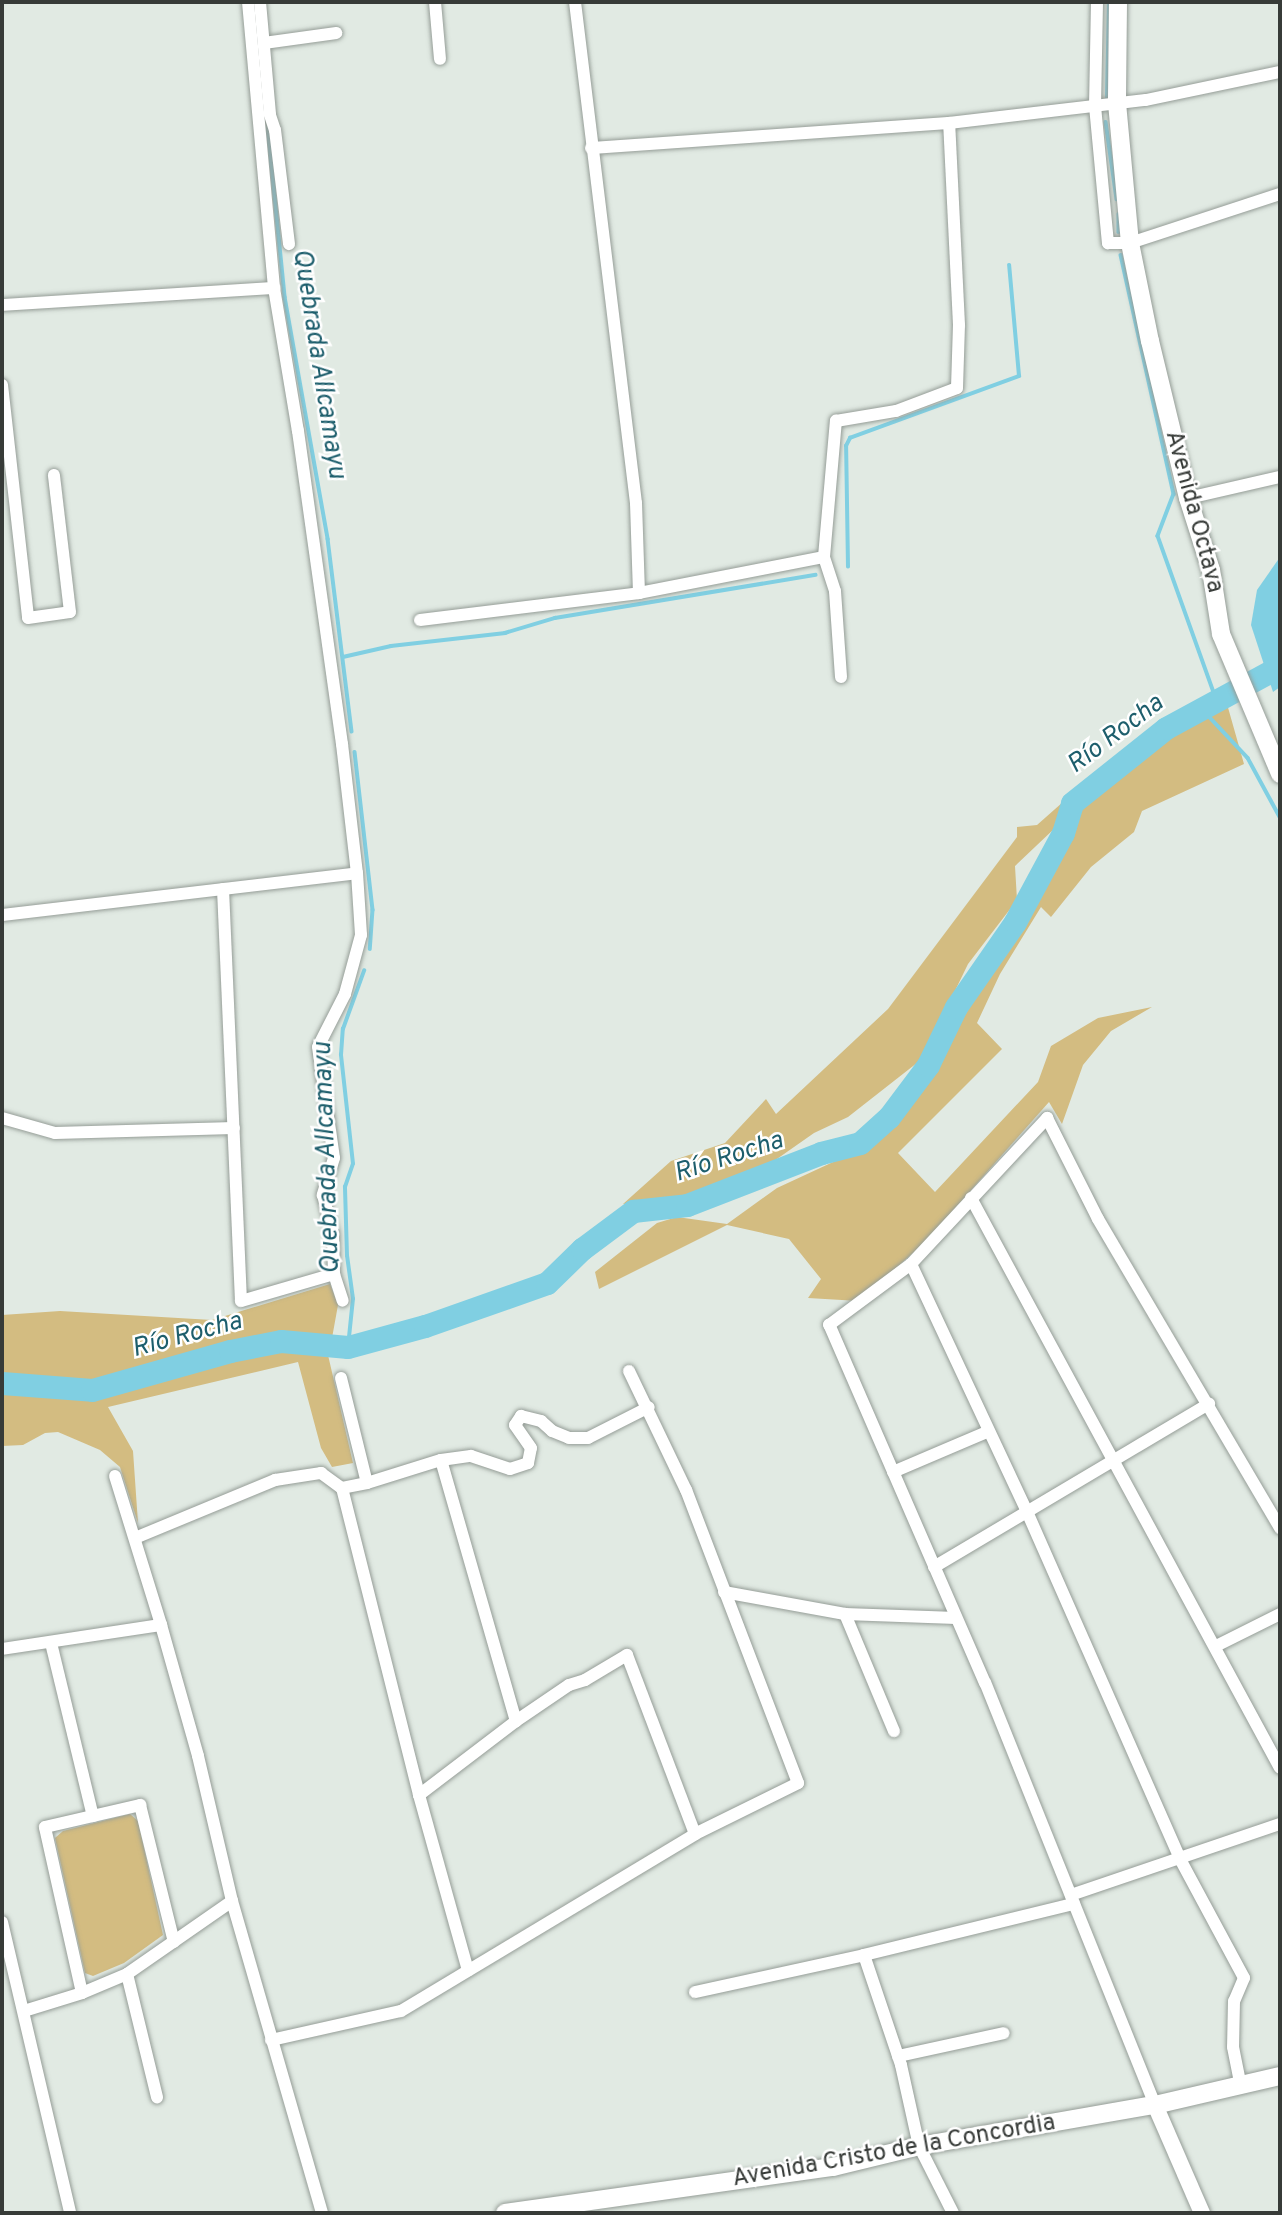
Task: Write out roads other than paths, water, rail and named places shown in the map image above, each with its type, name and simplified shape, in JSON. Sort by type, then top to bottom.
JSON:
[{"type":"main road","name":"Avenida Octava","points":[[1118,2],[1117,103],[1130,243],[1188,498],[1211,570],[1222,634],[1280,774]]},
{"type":"main road","name":"Avenida Cristo de la Concordia","points":[[505,2213],[573,2210],[834,2167],[919,2146],[1155,2105],[1280,2076]]},
{"type":"street","points":[[248,2],[274,288],[323,608],[357,873],[361,935],[345,994],[318,1047],[334,1158],[323,1195],[333,1234],[334,1274],[343,1301]]},
{"type":"street","points":[[260,2],[270,115],[275,130],[289,244]]},
{"type":"street","points":[[435,2],[440,59]]},
{"type":"street","points":[[575,2],[636,503],[639,593]]},
{"type":"street","points":[[1097,2],[1095,106],[1108,243],[1130,243],[1280,194]]},
{"type":"street","points":[[264,43],[336,33]]},
{"type":"street","points":[[591,148],[949,123],[1146,100],[1280,72]]},
{"type":"street","points":[[841,677],[835,591],[824,557],[836,421],[896,411],[957,388],[959,325],[949,123]]},
{"type":"street","points":[[2,305],[274,288]]},
{"type":"street","points":[[2,385],[28,618],[70,612],[54,475]]},
{"type":"street","points":[[1188,498],[1280,477]]},
{"type":"street","points":[[420,620],[639,593],[824,557]]},
{"type":"street","points":[[2,915],[357,873]]},
{"type":"street","points":[[223,889],[241,1301],[334,1274]]},
{"type":"street","points":[[2,1118],[55,1133],[234,1128]]},
{"type":"street","points":[[1202,2213],[1155,2105],[956,1618],[829,1325],[911,1264],[1047,1118],[1098,1219],[1280,1528]]},
{"type":"street","points":[[971,1198],[1280,1768]]},
{"type":"street","points":[[911,1264],[1028,1514],[1180,1859],[1244,1978],[1234,2001],[1233,2047],[1241,2087]]},
{"type":"street","points":[[271,2040],[401,2011],[695,1834],[798,1783],[686,1490],[649,1407],[629,1371]]},
{"type":"street","points":[[341,1378],[367,1483]]},
{"type":"street","points":[[934,1567],[1028,1514],[1114,1458],[1209,1404]]},
{"type":"street","points":[[342,1488],[440,1460],[471,1456],[510,1469],[528,1463],[531,1448],[515,1425],[521,1416],[541,1421],[552,1432],[569,1438],[589,1437],[649,1407]]},
{"type":"street","points":[[893,1472],[989,1431]]},
{"type":"street","points":[[440,1460],[516,1721]]},
{"type":"street","points":[[135,1538],[275,1480],[321,1473],[342,1488],[419,1795],[468,1970]]},
{"type":"street","points":[[115,1476],[198,1756],[232,1901],[322,2213]]},
{"type":"street","points":[[724,1592],[845,1614],[956,1618]]},
{"type":"street","points":[[845,1614],[894,1731]]},
{"type":"street","points":[[1216,1646],[1280,1614]]},
{"type":"street","points":[[2,1649],[161,1625]]},
{"type":"street","points":[[51,1643],[93,1816]]},
{"type":"street","points":[[419,1795],[516,1721],[569,1685],[585,1680],[627,1655],[695,1834]]},
{"type":"street","points":[[82,1993],[45,1827],[139,1805],[174,1942]]},
{"type":"street","points":[[695,1992],[864,1955],[1072,1899],[1280,1825]]},
{"type":"street","points":[[24,2011],[82,1993],[127,1974],[232,1901]]},
{"type":"street","points":[[2,1922],[70,2213]]},
{"type":"street","points":[[864,1955],[898,2056],[919,2146],[953,2213]]},
{"type":"street","points":[[127,1974],[157,2097]]},
{"type":"street","points":[[898,2056],[1004,2033]]},
{"type":"water","points":[[1280,557],[1280,687],[1273,692],[1251,625],[1257,590]]},
{"type":"waterway","points":[[1107,98],[1109,2]]},
{"type":"waterway","points":[[1106,122],[1117,199]]},
{"type":"waterway","name":"Quebrada Allcamayu","points":[[268,126],[285,297],[328,539],[352,732]]},
{"type":"waterway","points":[[1119,214],[1119,232]]},
{"type":"waterway","points":[[1121,255],[1174,494],[1158,536],[1217,701]]},
{"type":"waterway","points":[[848,567],[846,446],[850,438],[1019,376],[1009,265]]},
{"type":"waterway","points":[[343,657],[391,646],[505,633],[555,618],[815,575]]},
{"type":"waterway","name":"Río Rocha","points":[[2,1383],[92,1390],[230,1351],[281,1341],[348,1347],[425,1326],[547,1283],[582,1249],[633,1211],[687,1205],[821,1153],[860,1143],[889,1117],[928,1065],[956,1007],[1015,922],[1063,833],[1072,803],[1166,728],[1280,666]]},
{"type":"waterway","points":[[1202,709],[1248,758],[1280,817]]},
{"type":"waterway","name":"Quebrada Allcamayu","points":[[355,752],[373,910],[370,949]]},
{"type":"waterway","name":"Quebrada Allcamayu","points":[[348,1347],[353,1299],[347,1256],[345,1187],[353,1164],[341,1055],[343,1029],[364,971]]}]
